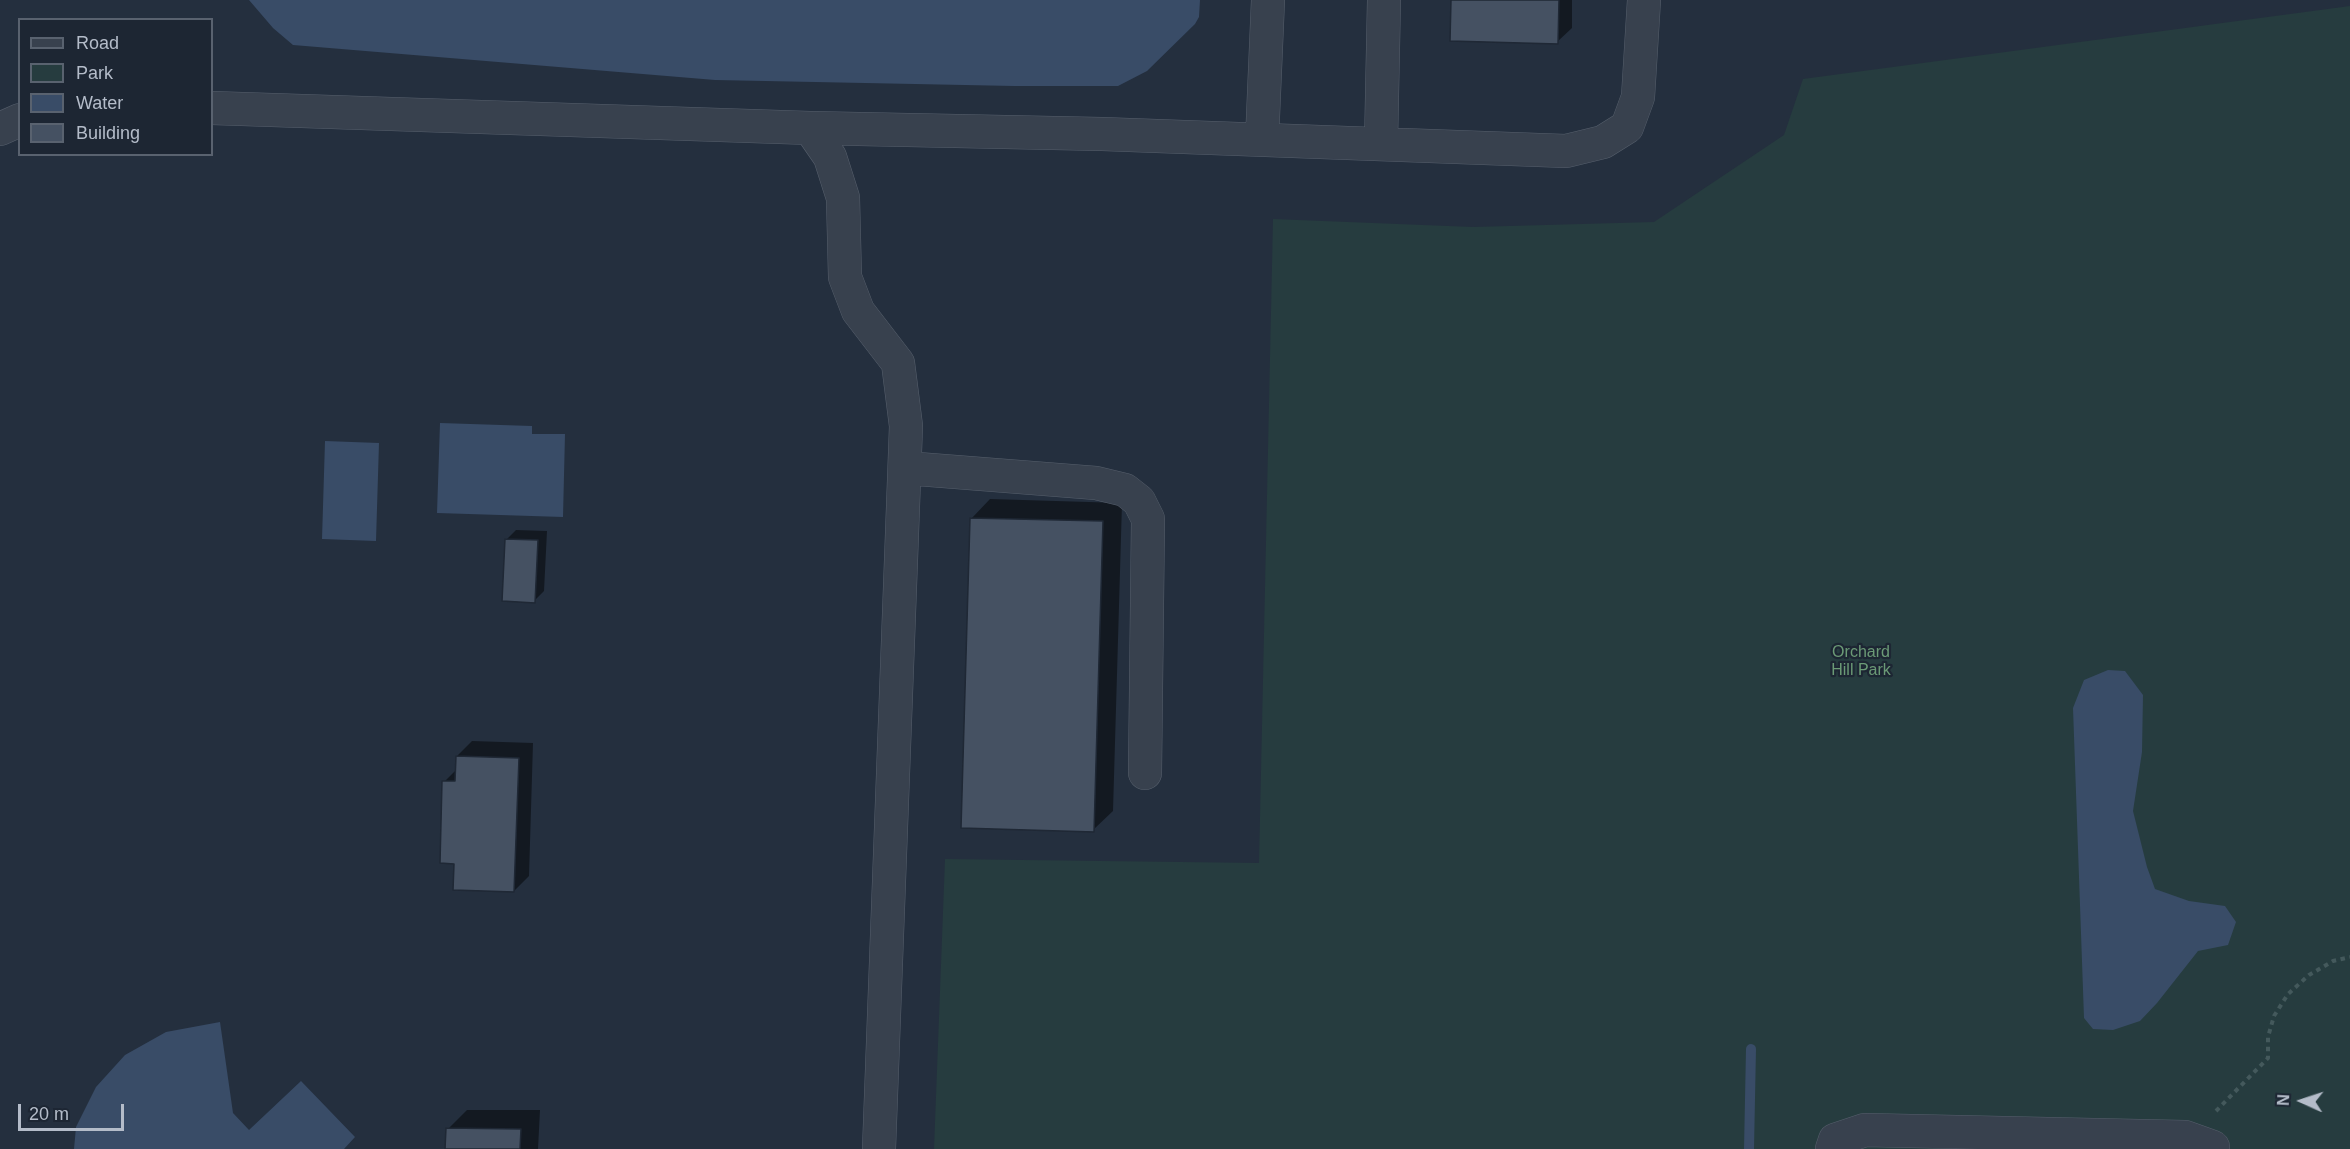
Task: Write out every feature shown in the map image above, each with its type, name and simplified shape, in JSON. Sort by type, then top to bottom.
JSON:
[{"type":"lane","points":[[1262,140],[1268,0]]},
{"type":"lane","points":[[1381,144],[1384,0]]},
{"type":"lane","points":[[213,108],[1566,151],[1604,142],[1627,127],[1638,97],[1644,0]]},
{"type":"lane","points":[[0,129],[18,121]]},
{"type":"lane","points":[[810,128],[830,158],[843,198],[845,277],[858,311],[898,363],[906,426],[879,1149]]},
{"type":"lane","points":[[905,468],[1096,483],[1125,490],[1139,501],[1148,519],[1145,773]]},
{"type":"lane","points":[[1832,1149],[1835,1140],[1865,1130],[2186,1137],[2213,1147],[2213,1149]]},
{"type":"path","points":[[2215,1111],[2268,1058],[2268,1036],[2274,1016],[2289,994],[2309,975],[2333,961],[2350,957]]},
{"type":"green space","name":"Orchard Hill Park","points":[[2350,6],[2350,1149],[934,1149],[945,859],[1259,863],[1273,219],[1473,227],[1654,222],[1784,135],[1803,79]]},
{"type":"water","points":[[249,0],[1200,0],[1199,17],[1195,24],[1147,71],[1118,86],[1014,86],[715,80],[293,45],[273,28]]},
{"type":"water","points":[[440,423],[532,426],[532,434],[565,434],[563,517],[437,513]]},
{"type":"water","points":[[325,441],[379,443],[376,541],[322,539]]},
{"type":"water","points":[[2108,670],[2125,671],[2143,695],[2142,752],[2133,811],[2155,889],[2189,901],[2225,906],[2236,922],[2228,945],[2198,951],[2140,1021],[2113,1030],[2093,1029],[2084,1018],[2073,708],[2084,680]]},
{"type":"water","points":[[220,1022],[233,1113],[249,1130],[301,1081],[355,1137],[344,1149],[74,1149],[76,1127],[96,1087],[125,1055],[166,1032]]},
{"type":"building","points":[[1451,0],[1559,0],[1558,44],[1450,41]]},
{"type":"building","points":[[970,518],[1103,521],[1094,832],[961,828]]},
{"type":"building","points":[[505,539],[538,540],[535,603],[502,601]]},
{"type":"building","points":[[456,756],[519,758],[514,892],[453,890],[454,864],[440,863],[442,781],[455,781]]},
{"type":"building","points":[[446,1128],[521,1129],[520,1149],[445,1149]]},
{"type":"waterway","points":[[1749,1149],[1751,1049]]}]
